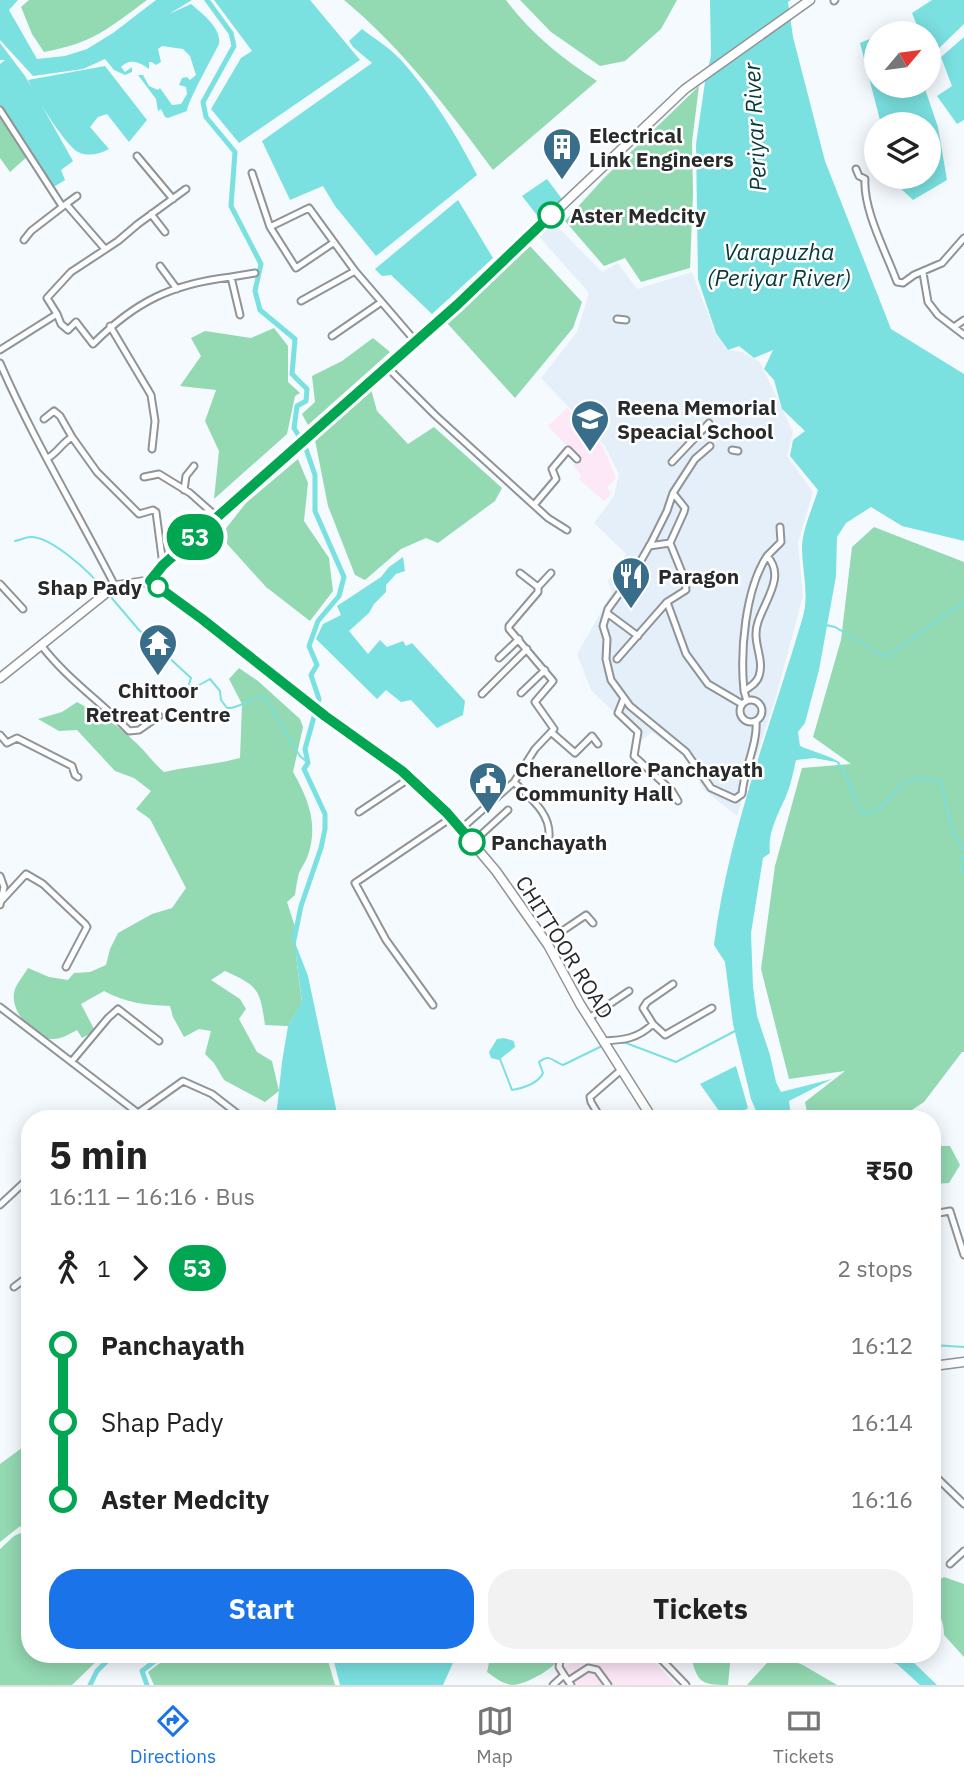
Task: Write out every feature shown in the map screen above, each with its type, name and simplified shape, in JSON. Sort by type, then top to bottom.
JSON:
[{"type":"main road","points":[[0,678],[115,586],[150,581],[163,565],[278,461],[416,342],[685,89],[810,0]]},
{"type":"main road","name":"CHITTOOR ROAD","points":[[150,581],[410,778],[451,818],[496,871],[546,942],[589,1018],[647,1110]]},
{"type":"main road","points":[[941,1365],[964,1362]]},
{"type":"street","points":[[0,110],[64,205],[105,249]]},
{"type":"street","points":[[137,156],[173,199]]},
{"type":"street","points":[[856,169],[859,176],[865,179],[864,192],[883,252],[897,282],[903,284],[914,275],[942,262],[964,238]]},
{"type":"street","points":[[252,173],[270,227],[296,268],[333,243]]},
{"type":"street","points":[[186,189],[71,272],[47,299],[61,324],[68,330],[76,323],[93,344],[110,326],[153,297],[177,289],[255,273]]},
{"type":"street","points":[[24,240],[26,235],[77,196]]},
{"type":"street","points":[[270,227],[310,208],[333,243],[380,303],[416,342]]},
{"type":"street","points":[[151,214],[165,232]]},
{"type":"street","points":[[160,266],[177,289]]},
{"type":"street","points":[[301,301],[355,271]]},
{"type":"street","points":[[923,273],[928,302],[964,335]]},
{"type":"street","points":[[231,277],[240,315]]},
{"type":"street","points":[[332,336],[380,303]]},
{"type":"street","points":[[0,350],[57,314]]},
{"type":"street","points":[[617,319],[626,320]]},
{"type":"street","points":[[954,327],[964,320]]},
{"type":"street","points":[[110,326],[151,395],[155,421],[152,449]]},
{"type":"street","points":[[0,363],[18,405],[115,586]]},
{"type":"street","points":[[387,367],[435,415],[548,518],[567,530]]},
{"type":"street","points":[[44,419],[54,411],[97,472],[139,514],[153,510],[156,512],[163,565]]},
{"type":"street","points":[[672,462],[709,423]]},
{"type":"street","points":[[48,458],[72,437]]},
{"type":"street","points":[[667,602],[686,654],[708,684],[744,703],[753,700],[760,705],[761,714],[756,721],[758,734],[744,775],[742,794],[735,799],[711,788],[686,752],[624,698],[611,680],[603,626],[607,613],[649,546],[673,493],[695,459],[710,446]]},
{"type":"street","points":[[534,505],[556,479],[552,469],[568,450],[578,459]]},
{"type":"street","points":[[184,490],[186,476],[194,466]]},
{"type":"street","points":[[144,477],[159,474],[217,517]]},
{"type":"street","points":[[617,659],[667,602],[686,590],[685,580],[670,543],[684,512],[673,493]]},
{"type":"street","points":[[756,721],[748,722],[741,717],[744,703],[743,643],[758,570],[767,556],[782,542],[780,527]]},
{"type":"street","points":[[649,546],[670,543]]},
{"type":"street","points":[[744,691],[758,680],[761,667],[754,639],[757,623],[776,577],[774,563],[767,556]]},
{"type":"street","points":[[520,573],[538,587]]},
{"type":"street","points":[[460,829],[514,782],[535,749],[554,729],[535,702],[553,681],[509,629],[551,573]]},
{"type":"street","points":[[0,584],[23,609]]},
{"type":"street","points":[[607,613],[638,636]]},
{"type":"street","points":[[499,658],[519,639]]},
{"type":"street","points":[[41,645],[65,674],[106,707],[129,731],[139,730],[159,716]]},
{"type":"street","points":[[482,694],[527,649]]},
{"type":"street","points":[[521,693],[545,670]]},
{"type":"street","points":[[624,698],[618,713],[638,732],[634,756],[678,801]]},
{"type":"street","points":[[551,732],[575,753],[592,736],[598,744]]},
{"type":"street","points":[[0,735],[7,743],[17,738],[72,766],[78,777]]},
{"type":"street","points":[[359,812],[410,778]]},
{"type":"street","points":[[514,782],[540,809],[550,825],[549,837]]},
{"type":"street","points":[[472,843],[508,810]]},
{"type":"street","points":[[433,1005],[386,940],[355,883],[451,818]]},
{"type":"street","points":[[1,903],[26,874],[43,884],[85,924],[87,927],[66,967]]},
{"type":"street","points":[[0,876],[4,887],[1,903]]},
{"type":"street","points":[[546,942],[586,915],[593,923]]},
{"type":"street","points":[[673,984],[647,1002],[643,1008],[653,1024],[666,1035],[712,1008]]},
{"type":"street","points":[[589,1018],[629,992]]},
{"type":"street","points":[[0,1007],[134,1110]]},
{"type":"street","points":[[72,1061],[107,1018],[118,1009],[159,1041]]},
{"type":"street","points":[[605,1044],[631,1040],[653,1024]]},
{"type":"street","points":[[596,1110],[590,1097],[621,1070]]},
{"type":"street","points":[[142,1110],[183,1081],[212,1094],[233,1110]]},
{"type":"street","points":[[0,1205],[21,1185]]},
{"type":"street","points":[[941,1213],[950,1211],[964,1255]]},
{"type":"street","points":[[14,1287],[21,1282]]},
{"type":"street","points":[[941,1482],[964,1504]]},
{"type":"street","points":[[950,1564],[964,1551]]},
{"type":"street","points":[[559,1663],[558,1667],[567,1680]]},
{"type":"street","points":[[665,1663],[686,1685]]},
{"type":"street","points":[[553,1685],[588,1668],[597,1670],[608,1685]]},
{"type":"shaded area","name":"Aster Medcity","points":[[551,220],[602,272],[618,263],[637,289],[692,272],[714,330],[726,349],[742,352],[760,362],[793,432],[787,456],[813,492],[798,543],[803,596],[777,693],[737,816],[703,789],[686,757],[652,732],[642,740],[591,690],[577,654],[612,593],[608,581],[626,554],[594,523],[614,496],[619,474],[604,445],[541,378],[577,332],[589,293],[536,233]]},
{"type":"shaded area","name":"Reena Memorial Speacial School","points":[[567,408],[603,446],[616,478],[607,488],[612,493],[604,501],[579,479],[581,475],[573,466],[580,459],[548,426]]},
{"type":"shaded area","points":[[571,1663],[655,1663],[676,1685],[577,1685],[565,1668]]},
{"type":"green space","points":[[29,0],[147,0],[99,34],[44,52],[32,34],[21,7]]},
{"type":"green space","points":[[344,0],[506,0],[548,45],[597,81],[493,170],[405,59]]},
{"type":"green space","points":[[520,0],[677,0],[661,29],[625,61],[600,66],[551,32]]},
{"type":"green space","points":[[699,86],[692,142],[690,268],[641,282],[625,258],[604,266],[565,221],[604,178]]},
{"type":"green space","points":[[0,114],[28,156],[10,172],[0,158]]},
{"type":"green space","points":[[530,246],[582,302],[573,328],[515,398],[447,323]]},
{"type":"green space","points":[[274,328],[288,346],[288,382],[300,393],[295,396],[287,434],[214,499],[219,451],[205,421],[216,390],[180,386],[201,356],[191,338],[205,331],[251,338]]},
{"type":"green space","points":[[373,338],[390,352],[308,425],[302,414],[315,402],[312,376],[342,361]]},
{"type":"green space","points":[[371,389],[377,411],[408,444],[434,427],[502,488],[495,501],[438,543],[426,538],[401,549],[365,580],[355,575],[328,506],[315,440]]},
{"type":"green space","points":[[298,459],[308,483],[304,521],[329,558],[333,591],[310,621],[266,587],[220,536],[246,503]]},
{"type":"green space","points":[[874,527],[964,562],[964,1052],[924,1102],[912,1110],[806,1110],[805,1102],[845,1071],[789,1079],[761,969],[775,866],[802,768],[851,764],[813,737],[841,640],[852,547]]},
{"type":"green space","points":[[239,668],[258,681],[300,719],[303,727],[293,772],[308,803],[312,824],[307,858],[299,873],[295,895],[287,902],[296,930],[296,956],[302,1003],[288,1026],[265,1025],[259,996],[245,981],[225,971],[211,980],[240,999],[246,1009],[239,1019],[257,1052],[272,1061],[279,1091],[265,1102],[224,1080],[205,1054],[211,1031],[199,1029],[184,1037],[170,1006],[136,1003],[104,991],[81,1004],[95,1031],[82,1038],[77,1030],[61,1038],[50,1039],[36,1033],[24,1022],[14,1000],[16,987],[28,968],[49,977],[68,980],[74,973],[90,972],[106,965],[118,933],[152,914],[172,908],[186,888],[150,819],[136,809],[151,791],[134,778],[115,771],[77,730],[59,731],[38,719],[62,712],[77,702],[120,729],[164,772],[240,758],[242,704],[229,679]]},
{"type":"green space","points":[[941,1146],[950,1146],[960,1165],[949,1183],[941,1184]]},
{"type":"green space","points":[[21,1449],[21,1526],[0,1542],[0,1464]]},
{"type":"green space","points":[[21,1533],[21,1663],[95,1663],[72,1685],[0,1685],[0,1549]]},
{"type":"green space","points":[[944,1577],[964,1584],[964,1657],[944,1635],[941,1619],[941,1579]]},
{"type":"green space","points":[[160,1663],[329,1663],[335,1685],[154,1685],[148,1672]]},
{"type":"green space","points":[[489,1663],[555,1663],[541,1674],[512,1685],[487,1672]]},
{"type":"green space","points":[[693,1663],[730,1663],[728,1685],[705,1682]]},
{"type":"green space","points":[[767,1663],[798,1663],[837,1685],[747,1685]]},
{"type":"water","points":[[0,0],[18,0],[9,10],[37,59],[65,56],[87,49],[156,0],[192,0],[169,14],[191,4],[215,27],[219,44],[187,111],[168,118],[161,109],[158,111],[156,99],[138,75],[143,75],[149,86],[158,90],[160,88],[172,105],[181,104],[187,94],[186,87],[179,85],[182,78],[187,77],[190,80],[196,75],[190,56],[183,49],[162,46],[158,49],[161,62],[156,65],[149,62],[149,69],[138,63],[128,63],[121,67],[125,72],[132,67],[132,72],[125,75],[114,70],[105,59],[83,69],[33,76],[0,40]]},
{"type":"water","points":[[214,0],[310,0],[360,60],[239,143],[211,109],[241,58],[252,51]]},
{"type":"water","name":"Varapuzha (Periyar River)","points":[[710,0],[791,0],[788,2],[793,37],[825,161],[891,329],[964,374],[964,541],[902,526],[871,507],[846,523],[837,537],[836,576],[819,670],[805,723],[798,732],[800,746],[841,763],[814,758],[796,760],[789,788],[773,827],[770,853],[763,858],[751,933],[757,1016],[781,1092],[832,1079],[789,1101],[790,1110],[756,1110],[733,1024],[725,962],[714,945],[720,903],[740,821],[804,611],[806,592],[802,546],[818,490],[790,456],[793,440],[805,431],[782,409],[774,380],[764,369],[773,350],[754,358],[739,346],[728,350],[716,333],[698,279],[696,144],[711,56]]},
{"type":"water","points":[[932,0],[964,0],[964,24],[942,45],[942,21],[915,21],[912,13]]},
{"type":"water","points":[[362,29],[392,52],[412,73],[443,115],[477,175],[376,256],[335,206],[323,186],[290,200],[262,141],[372,63],[349,41]]},
{"type":"water","points":[[964,37],[964,120],[957,124],[938,98],[942,98],[942,93],[952,86],[942,56]]},
{"type":"water","points":[[864,41],[864,58],[860,43]]},
{"type":"water","points":[[0,43],[25,76],[73,161],[61,170],[65,180],[52,188],[0,107],[0,64],[5,60],[0,60]]},
{"type":"water","points":[[105,66],[147,120],[129,142],[107,114],[98,117],[90,127],[109,149],[94,154],[82,154],[72,148],[58,130],[28,80]]},
{"type":"water","points":[[874,98],[928,98],[933,112],[878,112]]},
{"type":"water","points":[[941,145],[947,180],[941,184]]},
{"type":"water","points":[[547,179],[562,199],[540,219],[522,196]]},
{"type":"water","points":[[901,189],[932,189],[913,200]]},
{"type":"water","points":[[458,200],[493,258],[432,314],[391,275],[382,276],[375,269]]},
{"type":"water","points":[[403,557],[405,571],[396,574],[369,613],[349,631],[368,654],[380,640],[387,647],[403,641],[406,646],[412,643],[465,701],[463,715],[437,728],[411,700],[401,702],[386,690],[377,699],[316,639],[323,624],[341,615],[337,606],[381,577]]},
{"type":"water","points":[[294,940],[308,976],[336,1110],[277,1110],[288,1026],[302,1002]]},
{"type":"water","points":[[497,1039],[514,1041],[515,1047],[499,1060],[491,1058],[489,1052]]},
{"type":"water","points":[[736,1066],[748,1108],[718,1110],[700,1084]]},
{"type":"water","points":[[334,1663],[453,1663],[443,1685],[340,1685]]},
{"type":"water","points":[[893,1663],[914,1663],[937,1685],[920,1685]]},
{"type":"waterway","points":[[207,0],[231,33],[234,46],[203,102],[206,117],[235,152],[231,206],[261,264],[255,291],[260,310],[295,339],[292,374],[307,389],[306,401],[297,406],[294,428],[305,446],[315,475],[315,511],[344,577],[339,596],[318,621],[309,646],[317,665],[311,675],[319,699],[305,749],[308,763],[304,769],[325,814],[325,829],[301,906],[294,940]]},
{"type":"waterway","points":[[15,541],[31,537],[49,543],[90,574],[103,589]]},
{"type":"waterway","points":[[110,596],[139,630],[191,678],[189,684],[192,689],[210,679],[220,691],[221,700],[227,708],[237,707],[264,696],[300,756],[308,763]]},
{"type":"waterway","points":[[826,625],[835,627],[886,657],[964,602]]},
{"type":"waterway","points":[[838,763],[864,814],[882,806],[902,785],[911,780],[940,780],[953,832],[964,850]]},
{"type":"waterway","points":[[962,872],[960,863],[964,855]]},
{"type":"waterway","points":[[619,1042],[676,1062],[735,1031]]},
{"type":"waterway","points":[[500,1059],[512,1090],[538,1080],[543,1073],[539,1062],[543,1059],[549,1058],[563,1065],[604,1045]]},
{"type":"waterway","points":[[941,1346],[964,1347]]},
{"type":"waterway","points":[[90,1685],[97,1671],[105,1663]]},
{"type":"waterway","points":[[147,1685],[142,1671],[152,1663]]},
{"type":"bus line","name":"53","points":[[472,842],[447,813],[402,771],[325,716],[150,581],[163,565],[278,461],[457,305],[551,215]]},
{"type":"place","name":"Electrical Link Engineers","points":[[562,181]]},
{"type":"place","name":"Aster Medcity","points":[[551,215]]},
{"type":"place","name":"Reena Memorial Speacial School","points":[[590,453]]},
{"type":"place","name":"Shap Pady","points":[[158,587]]},
{"type":"place","name":"Paragon","points":[[631,610]]},
{"type":"place","name":"Chittoor Retreat Centre","points":[[158,677]]},
{"type":"place","name":"Cheranellore Panchayath Community Hall","points":[[488,815]]},
{"type":"place","name":"Panchayath","points":[[472,842]]},
{"type":"water label","name":"Periyar River","points":[[754,127]]}]
